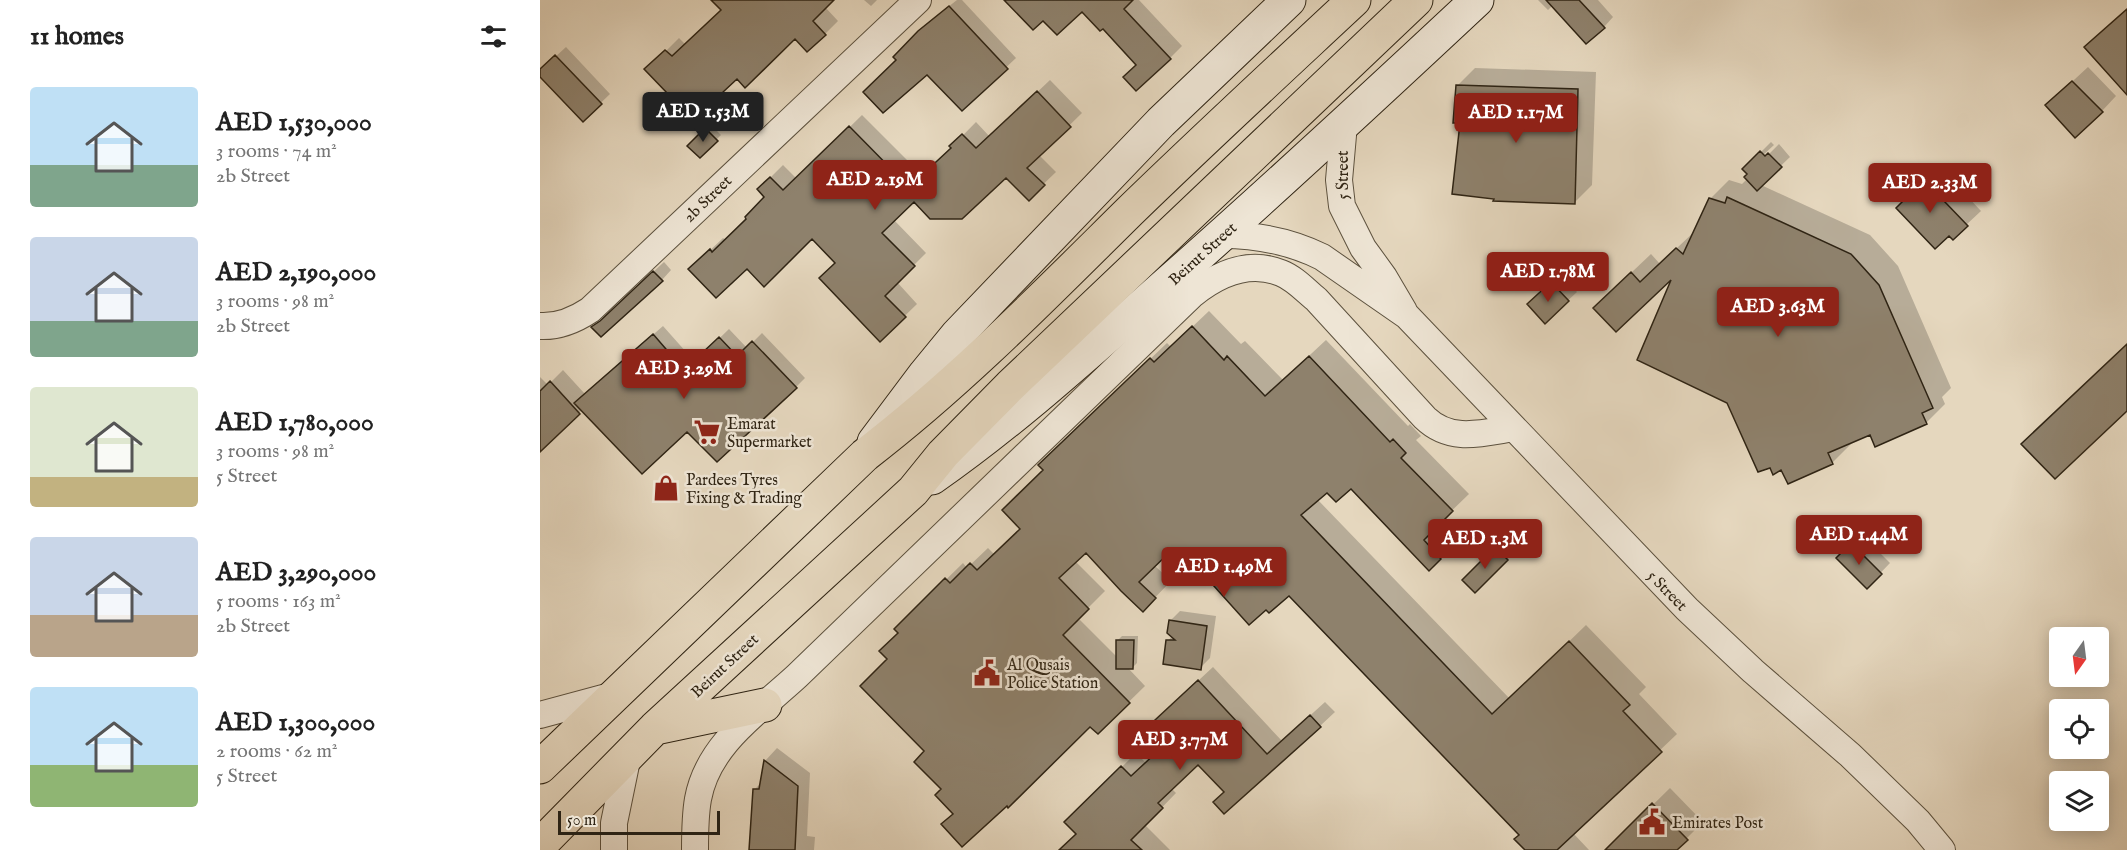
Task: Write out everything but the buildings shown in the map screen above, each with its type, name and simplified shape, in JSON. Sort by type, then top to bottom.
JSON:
[{"type":"main road","points":[[865,455],[903,401],[957,335],[1161,122],[1289,0]]},
{"type":"main road","points":[[540,767],[865,455],[908,422],[984,354],[1163,179],[1354,0]]},
{"type":"main road","name":"Beirut Street","points":[[913,491],[943,454],[1010,386],[1416,0]]},
{"type":"main road","name":"Beirut Street","points":[[540,845],[655,728],[913,491],[995,432],[1065,373],[1193,278],[1222,235],[1477,0]]},
{"type":"main road","points":[[655,728],[765,705]]},
{"type":"street","name":"2b Street","points":[[540,326],[561,324],[576,319],[602,298],[918,0]]},
{"type":"street","name":"5 Street","points":[[1344,124],[1339,180],[1342,206],[1363,248],[1384,277],[1407,316]]},
{"type":"street","name":"5 Street","points":[[1222,235],[1268,237],[1290,243],[1322,257],[1407,316],[1715,637],[1850,755],[1918,821],[1942,850]]},
{"type":"street","points":[[695,850],[698,798],[708,770],[723,744],[765,705],[1193,278],[1221,276],[1239,269],[1261,268],[1282,273],[1300,284],[1433,425],[1452,434],[1463,435],[1514,429]]},
{"type":"street","points":[[1333,318],[1341,270]]},
{"type":"street","name":"2b Street","points":[[540,340],[554,339],[569,334],[592,313],[602,298]]},
{"type":"street","points":[[540,715],[614,695]]},
{"type":"street","points":[[614,850],[614,823],[628,755]]},
{"type":"place","name":"Emarat Supermarket","points":[[707,432]]},
{"type":"place","name":"Pardees Tyres Fixing & Trading","points":[[666,488]]},
{"type":"place","name":"Al Qusais Police Station","points":[[987,673]]},
{"type":"place","name":"Emirates Post","points":[[1652,822]]}]
